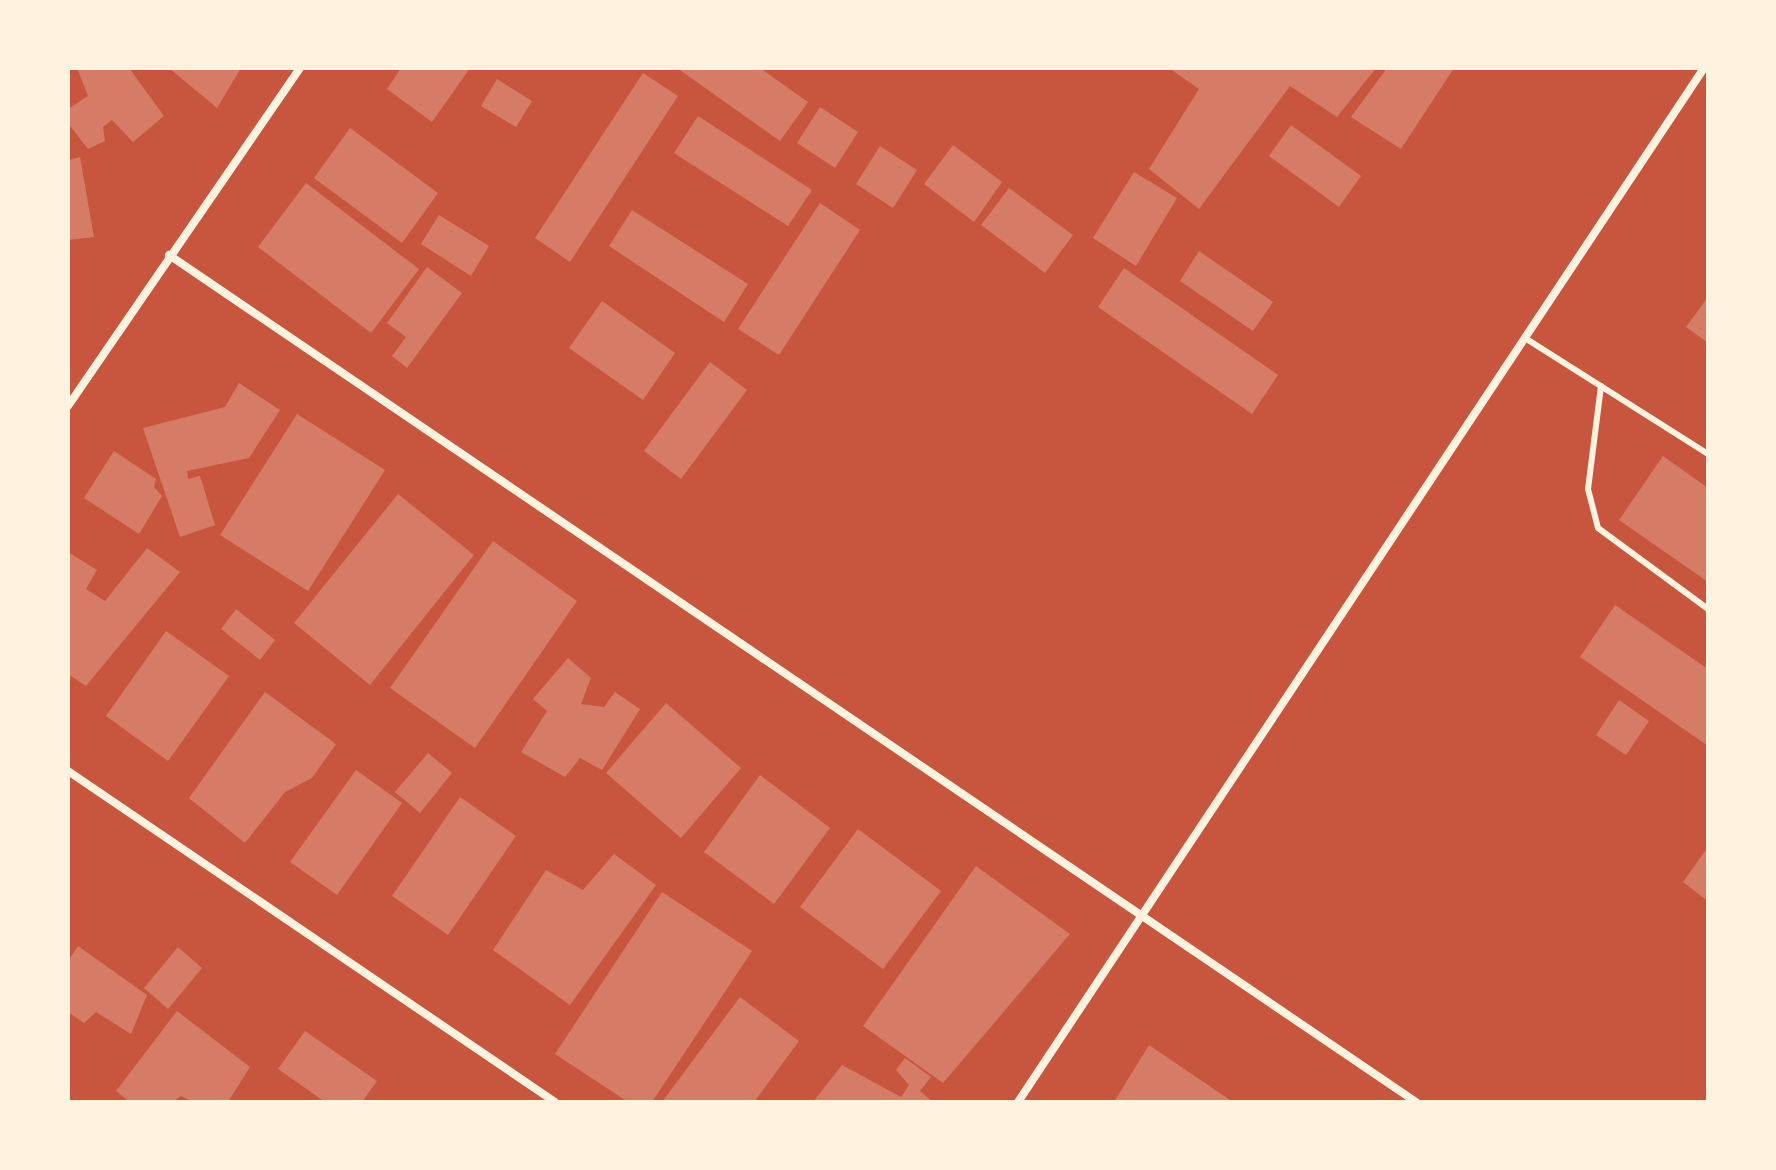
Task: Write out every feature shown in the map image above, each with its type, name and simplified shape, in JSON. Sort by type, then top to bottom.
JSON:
[{"type":"street","points":[[68,406],[300,68]]},
{"type":"street","points":[[1018,1102],[1704,68]]},
{"type":"street","points":[[169,255],[1416,1102]]},
{"type":"street","points":[[68,771],[555,1102]]},
{"type":"lane","points":[[1525,338],[1708,454]]},
{"type":"lane","points":[[1601,386],[1588,489],[1598,528],[1708,609]]},
{"type":"building","points":[[77,68],[129,68],[164,116],[133,142],[112,120],[103,127],[105,141],[88,149],[68,123],[68,109],[88,96]]},
{"type":"building","points":[[169,68],[241,68],[217,108]]},
{"type":"building","points":[[401,68],[464,68],[468,71],[432,122],[387,89]]},
{"type":"building","points":[[677,68],[760,68],[808,102],[780,141]]},
{"type":"building","points":[[1169,68],[1376,68],[1337,117],[1290,86],[1199,209],[1149,169],[1199,89]]},
{"type":"building","points":[[1387,68],[1454,68],[1401,149],[1351,117]]},
{"type":"building","points":[[643,73],[678,96],[570,262],[535,238]]},
{"type":"building","points":[[497,79],[532,101],[516,127],[481,106]]},
{"type":"building","points":[[820,107],[858,132],[835,168],[797,143]]},
{"type":"building","points":[[698,116],[812,190],[788,226],[674,153]]},
{"type":"building","points":[[1291,125],[1361,176],[1339,207],[1269,156]]},
{"type":"building","points":[[350,128],[438,193],[402,243],[314,178]]},
{"type":"building","points":[[953,145],[1002,182],[974,222],[924,184]]},
{"type":"building","points":[[880,146],[917,170],[893,208],[856,184]]},
{"type":"building","points":[[80,157],[94,237],[68,240],[68,160]]},
{"type":"building","points":[[1134,172],[1177,198],[1136,266],[1093,238]]},
{"type":"building","points":[[306,183],[419,269],[371,333],[258,247]]},
{"type":"building","points":[[1009,188],[1073,235],[1045,273],[981,225]]},
{"type":"building","points":[[820,203],[860,230],[779,355],[738,329]]},
{"type":"building","points":[[632,210],[748,284],[724,322],[609,246]]},
{"type":"building","points":[[439,215],[489,246],[471,276],[421,244]]},
{"type":"building","points":[[1199,251],[1273,302],[1253,331],[1180,281]]},
{"type":"building","points":[[427,267],[462,293],[407,368],[392,356],[406,337],[387,323]]},
{"type":"building","points":[[1124,268],[1278,375],[1252,414],[1098,307]]},
{"type":"building","points":[[1708,297],[1708,343],[1686,327]]},
{"type":"building","points":[[602,301],[675,353],[643,400],[569,348]]},
{"type":"building","points":[[710,362],[747,390],[681,479],[644,451]]},
{"type":"building","points":[[239,383],[280,410],[249,458],[187,471],[188,479],[200,476],[215,525],[180,537],[143,428],[225,407]]},
{"type":"building","points":[[297,414],[385,470],[308,591],[220,535]]},
{"type":"building","points":[[114,451],[156,479],[154,487],[162,496],[139,534],[84,498]]},
{"type":"building","points":[[1663,456],[1708,488],[1708,582],[1619,520]]},
{"type":"building","points":[[398,494],[474,555],[370,685],[294,623]]},
{"type":"building","points":[[493,541],[577,601],[475,748],[390,688]]},
{"type":"building","points":[[147,548],[180,572],[86,686],[68,674],[68,552],[97,570],[86,589],[105,601]]},
{"type":"building","points":[[1615,605],[1708,669],[1708,746],[1580,657]]},
{"type":"building","points":[[236,609],[275,640],[260,660],[221,629]]},
{"type":"building","points":[[166,631],[229,676],[168,761],[106,716]]},
{"type":"building","points":[[568,658],[591,678],[581,704],[604,707],[615,692],[640,709],[602,770],[580,758],[565,777],[521,752],[547,711],[533,699]]},
{"type":"building","points":[[265,692],[336,744],[312,778],[285,792],[245,843],[189,798]]},
{"type":"building","points":[[1619,700],[1649,721],[1626,755],[1596,735]]},
{"type":"building","points":[[666,703],[741,768],[681,838],[606,773]]},
{"type":"building","points":[[428,753],[452,773],[420,813],[395,792]]},
{"type":"building","points":[[356,770],[402,803],[337,895],[290,862]]},
{"type":"building","points":[[760,775],[830,828],[774,904],[704,852]]},
{"type":"building","points":[[460,797],[516,836],[448,935],[392,896]]},
{"type":"building","points":[[858,829],[941,891],[883,969],[800,907]]},
{"type":"building","points":[[1708,847],[1708,895],[1705,899],[1683,882]]},
{"type":"building","points":[[614,854],[656,885],[570,1005],[493,950],[546,870],[583,890]]},
{"type":"building","points":[[976,866],[1070,934],[943,1083],[863,1026]]},
{"type":"building","points":[[662,892],[752,951],[652,1102],[628,1102],[555,1054]]},
{"type":"building","points":[[78,946],[147,995],[131,1034],[96,1012],[84,1023],[68,1012],[68,961]]},
{"type":"building","points":[[178,947],[202,968],[168,1009],[144,988]]},
{"type":"building","points":[[740,997],[799,1041],[754,1102],[662,1102]]},
{"type":"building","points":[[177,1011],[250,1067],[228,1102],[193,1102],[181,1096],[173,1102],[130,1102],[116,1091]]},
{"type":"building","points":[[305,1031],[377,1081],[362,1102],[325,1102],[278,1069]]},
{"type":"building","points":[[1149,1045],[1233,1102],[1114,1102]]},
{"type":"building","points":[[905,1058],[931,1077],[920,1091],[933,1102],[813,1102],[842,1065],[901,1097],[909,1085],[896,1070]]}]
